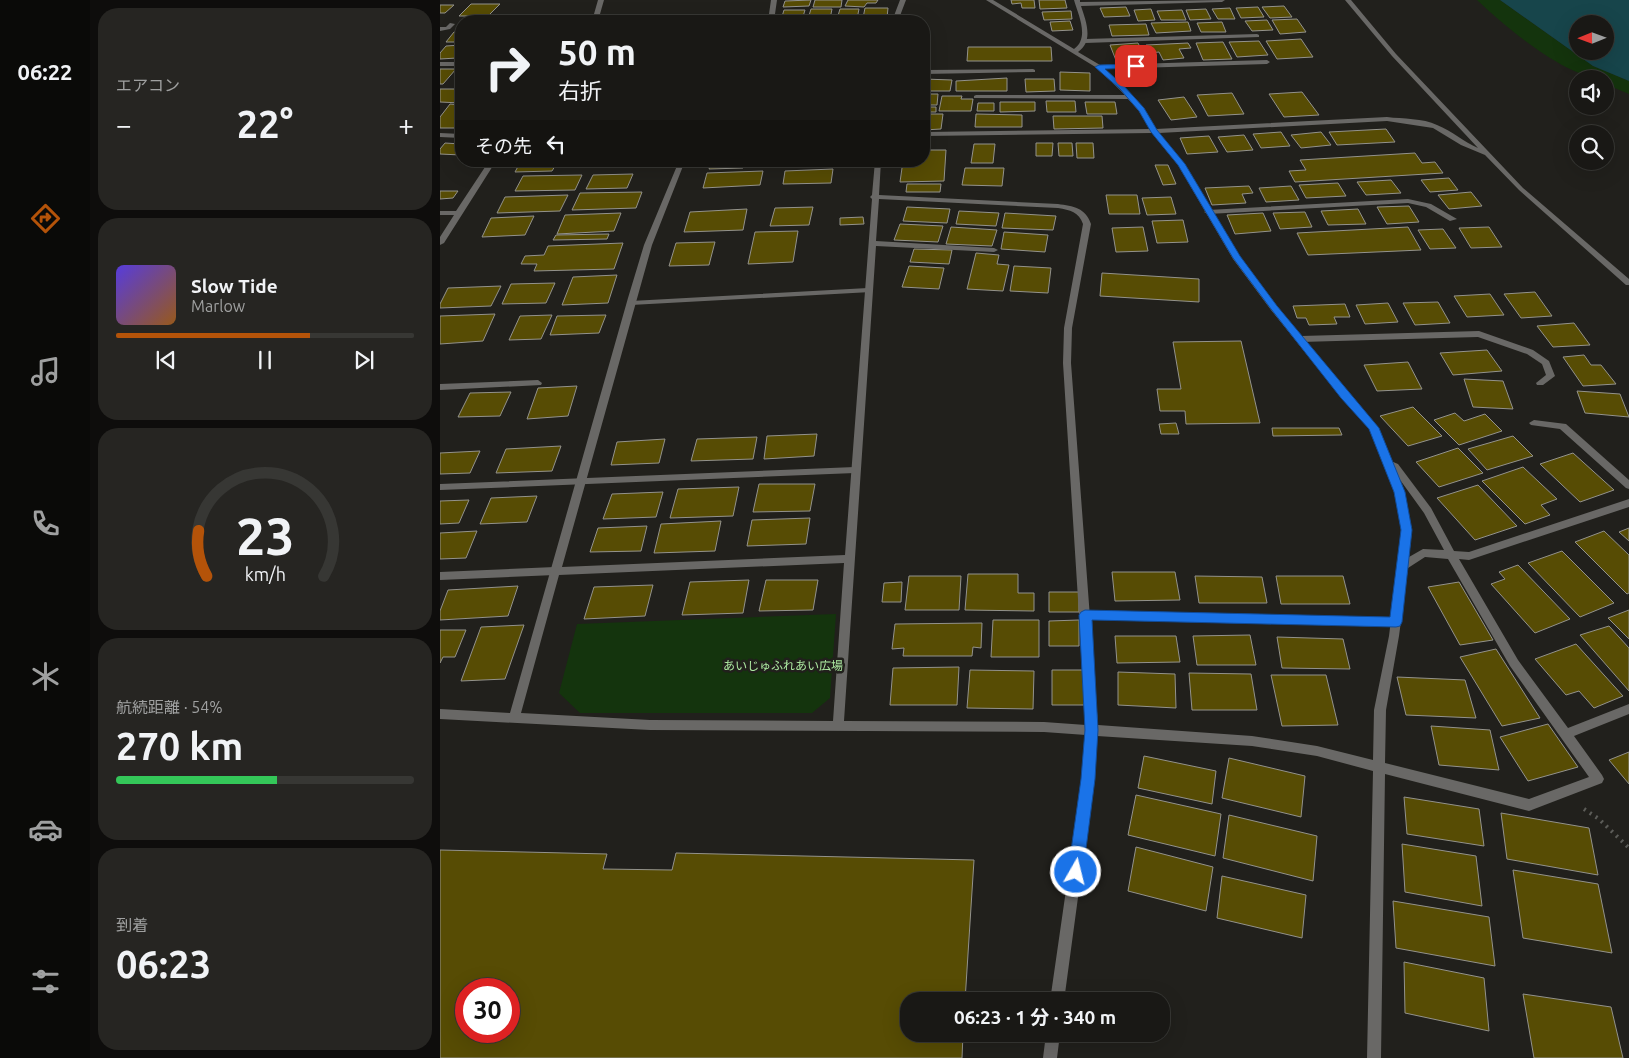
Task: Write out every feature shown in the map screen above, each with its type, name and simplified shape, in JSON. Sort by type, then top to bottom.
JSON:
[{"type":"street","points":[[596,15],[601,0]]},
{"type":"street","points":[[772,15],[774,0]]},
{"type":"street","points":[[897,15],[903,0]]},
{"type":"street","points":[[989,0],[1027,25],[1099,67],[1142,110],[1154,131],[1181,164],[1236,257],[1274,308],[1302,339],[1345,396],[1374,428],[1399,492],[1407,530],[1396,622],[1380,710],[1374,1058]]},
{"type":"street","points":[[1074,52],[1081,48],[1086,38],[1078,2],[1222,0]]},
{"type":"street","points":[[1348,0],[1394,55],[1485,153],[1521,189],[1629,283]]},
{"type":"street","points":[[440,29],[448,28],[452,24]]},
{"type":"street","points":[[1085,41],[1257,36]]},
{"type":"street","points":[[1099,67],[1267,62]]},
{"type":"street","points":[[440,64],[455,64]]},
{"type":"street","points":[[930,72],[1033,71]]},
{"type":"street","points":[[976,97],[1130,97]]},
{"type":"street","points":[[930,134],[1154,131],[1368,119],[1402,120],[1435,126],[1463,144],[1485,153]]},
{"type":"street","points":[[440,135],[455,136]]},
{"type":"street","points":[[440,243],[490,167]]},
{"type":"street","points":[[514,718],[648,245],[680,167]]},
{"type":"street","points":[[838,726],[877,167]]},
{"type":"street","points":[[874,197],[1058,206],[1072,208],[1086,218],[1087,224],[1067,344],[1092,730],[1088,779],[1059,992]]},
{"type":"street","points":[[1208,212],[1422,202],[1434,206],[1445,216],[1453,219]]},
{"type":"street","points":[[440,213],[458,213]]},
{"type":"street","points":[[871,243],[994,250]]},
{"type":"street","points":[[631,303],[868,290]]},
{"type":"street","points":[[1302,339],[1479,334],[1530,352],[1546,363],[1551,376],[1540,383]]},
{"type":"street","points":[[440,387],[538,383]]},
{"type":"street","points":[[1534,423],[1563,426],[1629,486]]},
{"type":"street","points":[[440,714],[650,725],[1044,727],[1252,741],[1317,751],[1529,805],[1598,779],[1514,663],[1463,577],[1428,511],[1395,466],[1386,462]]},
{"type":"street","points":[[440,487],[855,470]]},
{"type":"street","points":[[1404,565],[1423,553],[1469,556],[1629,503]]},
{"type":"street","points":[[440,576],[849,559]]},
{"type":"street","points":[[1085,615],[1396,622]]},
{"type":"street","points":[[1565,734],[1629,709]]},
{"type":"street","points":[[1050,1058],[1052,1042]]},
{"type":"path","points":[[1560,793],[1599,819],[1629,848]]},
{"type":"green space","points":[[1477,0],[1500,0],[1569,49],[1569,60],[1585,60],[1603,70],[1573,70],[1537,49]]},
{"type":"green space","points":[[1614,75],[1629,81],[1629,94],[1614,88]]},
{"type":"green space","name":"あいじゅふれあい広場","points":[[836,614],[830,698],[812,713],[580,713],[559,693],[577,624]]},
{"type":"water","points":[[1500,0],[1629,0],[1629,81],[1614,75],[1614,70],[1603,70],[1585,60],[1614,60],[1614,15],[1569,15],[1569,49]]},
{"type":"building","points":[[811,0],[809,6],[783,7],[785,1]]},
{"type":"building","points":[[815,0],[842,0],[841,7],[813,7]]},
{"type":"building","points":[[848,0],[878,0],[876,3],[867,3],[864,7],[845,6]]},
{"type":"building","points":[[1011,0],[1034,0],[1035,8],[1022,8],[1021,3],[1012,4]]},
{"type":"building","points":[[1039,0],[1065,0],[1067,8],[1040,9]]},
{"type":"building","points":[[471,4],[500,4],[489,15],[460,15]]},
{"type":"building","points":[[440,5],[454,5],[445,13],[440,13]]},
{"type":"building","points":[[1284,6],[1292,17],[1270,18],[1262,7]]},
{"type":"building","points":[[1126,7],[1130,16],[1104,17],[1100,8]]},
{"type":"building","points":[[1258,7],[1264,17],[1241,18],[1236,8]]},
{"type":"building","points":[[865,8],[888,8],[887,15],[864,15]]},
{"type":"building","points":[[1230,8],[1235,19],[1218,19],[1212,9]]},
{"type":"building","points":[[811,9],[832,9],[831,15],[809,15]]},
{"type":"building","points":[[840,9],[859,9],[858,15],[838,15]]},
{"type":"building","points":[[1151,9],[1155,20],[1138,21],[1134,10]]},
{"type":"building","points":[[1206,9],[1211,19],[1190,20],[1186,10]]},
{"type":"building","points":[[784,10],[805,10],[804,15],[782,15]]},
{"type":"building","points":[[1182,10],[1186,20],[1161,20],[1157,11]]},
{"type":"building","points":[[1071,11],[1072,19],[1044,20],[1042,12]]},
{"type":"building","points":[[1297,19],[1306,32],[1280,34],[1272,20]]},
{"type":"building","points":[[1267,20],[1273,30],[1252,31],[1245,21]]},
{"type":"building","points":[[1070,21],[1073,30],[1052,31],[1050,22]]},
{"type":"building","points":[[1188,22],[1191,31],[1156,33],[1151,23]]},
{"type":"building","points":[[1222,22],[1226,32],[1201,32],[1197,23]]},
{"type":"building","points":[[1146,24],[1149,35],[1112,36],[1109,25]]},
{"type":"building","points":[[454,32],[455,32],[455,42],[446,42]]},
{"type":"building","points":[[1301,39],[1313,57],[1277,59],[1266,41]]},
{"type":"building","points":[[1259,41],[1268,55],[1237,57],[1229,42]]},
{"type":"building","points":[[1223,42],[1232,59],[1203,60],[1196,43]]},
{"type":"building","points":[[1138,43],[1147,61],[1117,63],[1110,45]]},
{"type":"building","points":[[1188,43],[1191,48],[1179,49],[1184,58],[1163,60],[1159,52],[1150,53],[1146,45]]},
{"type":"building","points":[[455,45],[455,58],[440,59],[440,53],[446,46]]},
{"type":"building","points":[[968,47],[1051,47],[1052,61],[967,61]]},
{"type":"building","points":[[440,69],[455,69],[443,84],[440,84]]},
{"type":"building","points":[[1060,72],[1090,73],[1090,91],[1060,90]]},
{"type":"building","points":[[1007,78],[1007,91],[956,91],[956,81]]},
{"type":"building","points":[[930,79],[952,80],[950,91],[930,91]]},
{"type":"building","points":[[1025,79],[1054,79],[1055,91],[1026,92]]},
{"type":"building","points":[[440,89],[455,89],[455,103],[440,102]]},
{"type":"building","points":[[1302,92],[1319,115],[1284,117],[1269,94]]},
{"type":"building","points":[[1232,93],[1244,114],[1208,116],[1197,95]]},
{"type":"building","points":[[930,94],[938,94],[937,105],[930,105]]},
{"type":"building","points":[[942,96],[962,96],[961,99],[973,99],[971,111],[939,111]]},
{"type":"building","points":[[1184,97],[1197,117],[1171,120],[1158,100]]},
{"type":"building","points":[[1046,101],[1075,101],[1076,112],[1047,112]]},
{"type":"building","points":[[1000,102],[1035,102],[1035,111],[1000,112]]},
{"type":"building","points":[[1085,102],[1115,102],[1117,114],[1087,114]]},
{"type":"building","points":[[978,103],[994,103],[994,111],[977,111]]},
{"type":"building","points":[[450,104],[455,104],[455,128],[440,128],[440,117]]},
{"type":"building","points":[[930,107],[936,107],[936,112],[930,112]]},
{"type":"building","points":[[930,114],[943,114],[941,129],[930,130]]},
{"type":"building","points":[[976,114],[1022,115],[1022,127],[975,127]]},
{"type":"building","points":[[1053,116],[1102,116],[1103,128],[1054,129]]},
{"type":"building","points":[[1386,129],[1395,142],[1337,145],[1329,132]]},
{"type":"building","points":[[1281,132],[1290,146],[1261,148],[1253,134]]},
{"type":"building","points":[[1321,132],[1331,145],[1301,148],[1291,135]]},
{"type":"building","points":[[1244,135],[1253,150],[1227,152],[1218,137]]},
{"type":"building","points":[[1209,136],[1218,152],[1187,154],[1180,138]]},
{"type":"building","points":[[445,143],[455,144],[455,155],[440,154],[440,149]]},
{"type":"building","points":[[1036,143],[1053,143],[1052,156],[1036,156]]},
{"type":"building","points":[[1058,143],[1072,143],[1073,156],[1059,156]]},
{"type":"building","points":[[1076,143],[1093,143],[1094,158],[1077,158]]},
{"type":"building","points":[[974,144],[995,144],[993,163],[971,163]]},
{"type":"building","points":[[930,150],[946,150],[944,181],[900,182],[902,167],[930,167]]},
{"type":"building","points":[[1415,153],[1422,163],[1435,162],[1443,173],[1295,182],[1289,171],[1306,170],[1300,160]]},
{"type":"building","points":[[1155,165],[1168,165],[1176,184],[1163,185]]},
{"type":"building","points":[[518,167],[554,167],[552,171],[515,172]]},
{"type":"building","points":[[710,167],[743,167],[743,168],[709,169]]},
{"type":"building","points":[[965,168],[1004,168],[1002,186],[962,185]]},
{"type":"building","points":[[833,169],[831,183],[783,184],[785,171]]},
{"type":"building","points":[[763,171],[760,185],[703,188],[707,173]]},
{"type":"building","points":[[633,174],[627,188],[586,189],[593,175]]},
{"type":"building","points":[[582,175],[575,190],[515,191],[523,176]]},
{"type":"building","points":[[1449,178],[1458,190],[1430,192],[1421,180]]},
{"type":"building","points":[[1391,180],[1401,193],[1366,195],[1357,182]]},
{"type":"building","points":[[1338,183],[1346,196],[1306,198],[1299,185]]},
{"type":"building","points":[[907,184],[941,184],[940,192],[906,192]]},
{"type":"building","points":[[1249,186],[1253,193],[1242,194],[1246,203],[1212,205],[1205,188]]},
{"type":"building","points":[[1291,186],[1299,200],[1266,202],[1259,188]]},
{"type":"building","points":[[440,191],[458,191],[453,198],[440,199]]},
{"type":"building","points":[[642,192],[636,208],[572,210],[580,193]]},
{"type":"building","points":[[1471,192],[1482,206],[1449,209],[1438,195]]},
{"type":"building","points":[[568,195],[560,211],[497,213],[505,197]]},
{"type":"building","points":[[1106,195],[1137,195],[1140,214],[1109,214]]},
{"type":"building","points":[[1171,197],[1176,214],[1147,215],[1142,198]]},
{"type":"building","points":[[1409,206],[1419,222],[1387,224],[1377,207]]},
{"type":"building","points":[[813,207],[809,225],[770,226],[775,208]]},
{"type":"building","points":[[907,207],[950,209],[947,223],[903,221]]},
{"type":"building","points":[[747,209],[743,230],[684,232],[690,212]]},
{"type":"building","points":[[1358,209],[1366,224],[1328,225],[1321,211]]},
{"type":"building","points":[[959,211],[999,213],[996,226],[956,224]]},
{"type":"building","points":[[1305,212],[1312,227],[1280,229],[1273,213]]},
{"type":"building","points":[[621,213],[614,231],[557,234],[565,215]]},
{"type":"building","points":[[1005,213],[1056,216],[1053,230],[1002,228]]},
{"type":"building","points":[[1263,213],[1271,231],[1235,234],[1227,215]]},
{"type":"building","points":[[534,216],[525,235],[482,237],[491,218]]},
{"type":"building","points":[[863,217],[864,224],[840,225],[840,218]]},
{"type":"building","points":[[1183,220],[1188,242],[1157,243],[1152,221]]},
{"type":"building","points":[[900,224],[943,226],[938,242],[894,240]]},
{"type":"building","points":[[951,227],[997,230],[992,246],[946,244]]},
{"type":"building","points":[[1143,227],[1148,251],[1116,252],[1112,228]]},
{"type":"building","points":[[1408,227],[1421,250],[1308,255],[1297,233]]},
{"type":"building","points":[[1489,227],[1502,247],[1471,248],[1459,228]]},
{"type":"building","points":[[1443,229],[1456,248],[1430,249],[1418,230]]},
{"type":"building","points":[[798,231],[793,262],[748,264],[755,232]]},
{"type":"building","points":[[1004,232],[1048,235],[1045,252],[1001,249]]},
{"type":"building","points":[[609,234],[607,239],[553,240],[556,235]]},
{"type":"building","points":[[715,242],[709,265],[669,266],[676,243]]},
{"type":"building","points":[[623,243],[614,269],[534,271],[537,264],[521,264],[525,256],[544,255],[548,246]]},
{"type":"building","points":[[914,249],[952,250],[949,264],[910,262]]},
{"type":"building","points":[[976,253],[999,255],[997,264],[1009,265],[1003,291],[967,289]]},
{"type":"building","points":[[909,266],[944,268],[939,289],[902,287]]},
{"type":"building","points":[[1014,266],[1051,268],[1048,293],[1010,291]]},
{"type":"building","points":[[1102,273],[1199,279],[1199,302],[1100,296]]},
{"type":"building","points":[[617,275],[608,303],[562,305],[573,277]]},
{"type":"building","points":[[555,283],[546,303],[502,304],[511,284]]},
{"type":"building","points":[[501,286],[491,306],[440,308],[448,288]]},
{"type":"building","points":[[1535,292],[1552,316],[1521,318],[1504,294]]},
{"type":"building","points":[[1490,294],[1504,315],[1467,317],[1454,296]]},
{"type":"building","points":[[1438,302],[1450,323],[1415,325],[1403,303]]},
{"type":"building","points":[[1388,303],[1398,322],[1365,324],[1356,305]]},
{"type":"building","points":[[1345,304],[1350,317],[1334,317],[1337,324],[1309,325],[1306,318],[1297,318],[1293,306]]},
{"type":"building","points":[[495,314],[483,341],[440,344],[440,316]]},
{"type":"building","points":[[552,315],[541,339],[509,340],[520,316]]},
{"type":"building","points":[[606,315],[599,333],[550,335],[557,316]]},
{"type":"building","points":[[1574,323],[1590,345],[1553,347],[1537,326]]},
{"type":"building","points":[[1241,341],[1260,423],[1186,424],[1185,411],[1160,411],[1157,389],[1181,389],[1173,342]]},
{"type":"building","points":[[1487,350],[1502,371],[1453,375],[1440,353]]},
{"type":"building","points":[[1584,355],[1591,365],[1601,365],[1616,384],[1583,386],[1563,357]]},
{"type":"building","points":[[1408,362],[1422,389],[1377,391],[1364,365]]},
{"type":"building","points":[[1464,379],[1503,381],[1513,409],[1473,407]]},
{"type":"building","points":[[577,386],[568,416],[527,419],[538,388]]},
{"type":"building","points":[[1577,391],[1620,394],[1629,417],[1585,413]]},
{"type":"building","points":[[511,392],[500,416],[458,417],[470,393]]},
{"type":"building","points":[[1413,407],[1442,436],[1408,446],[1380,416]]},
{"type":"building","points":[[1455,413],[1464,421],[1485,414],[1502,431],[1459,445],[1434,420]]},
{"type":"building","points":[[1176,423],[1179,434],[1161,434],[1159,424]]},
{"type":"building","points":[[1272,428],[1339,428],[1342,435],[1273,436]]},
{"type":"building","points":[[817,434],[814,456],[764,459],[767,436]]},
{"type":"building","points":[[1513,436],[1533,456],[1487,470],[1468,449]]},
{"type":"building","points":[[757,437],[753,459],[691,461],[697,439]]},
{"type":"building","points":[[665,439],[659,463],[611,465],[617,442]]},
{"type":"building","points":[[561,446],[552,471],[496,473],[506,449]]},
{"type":"building","points":[[1458,448],[1483,473],[1439,487],[1416,462]]},
{"type":"building","points":[[480,451],[470,473],[440,474],[440,453]]},
{"type":"building","points":[[1573,453],[1614,490],[1580,502],[1540,464]]},
{"type":"building","points":[[1523,467],[1557,499],[1541,505],[1550,515],[1525,524],[1482,481]]},
{"type":"building","points":[[759,484],[815,484],[810,511],[753,512]]},
{"type":"building","points":[[1478,485],[1517,526],[1475,540],[1437,498]]},
{"type":"building","points":[[739,487],[733,516],[670,518],[678,489]]},
{"type":"building","points":[[663,492],[656,517],[603,519],[612,494]]},
{"type":"building","points":[[537,496],[527,522],[480,524],[491,498]]},
{"type":"building","points":[[469,500],[459,523],[440,524],[440,501]]},
{"type":"building","points":[[810,518],[806,544],[747,546],[752,520]]},
{"type":"building","points":[[721,521],[715,551],[654,553],[661,524]]},
{"type":"building","points":[[647,526],[641,551],[590,552],[598,528]]},
{"type":"building","points":[[1629,528],[1629,541],[1619,532]]},
{"type":"building","points":[[477,531],[466,558],[440,559],[440,533]]},
{"type":"building","points":[[1604,531],[1629,555],[1629,593],[1627,594],[1575,542]]},
{"type":"building","points":[[1562,551],[1614,603],[1580,617],[1528,563]]},
{"type":"building","points":[[1518,565],[1570,619],[1535,633],[1491,584],[1505,579],[1499,572]]},
{"type":"building","points":[[1112,572],[1175,572],[1180,600],[1115,601]]},
{"type":"building","points":[[968,574],[1018,574],[1018,593],[1034,593],[1034,611],[965,610]]},
{"type":"building","points":[[909,576],[961,576],[959,610],[905,610]]},
{"type":"building","points":[[1195,576],[1262,577],[1267,603],[1199,603]]},
{"type":"building","points":[[1276,576],[1343,576],[1350,604],[1281,604]]},
{"type":"building","points":[[749,580],[743,613],[682,615],[690,582]]},
{"type":"building","points":[[766,580],[818,580],[813,610],[759,611]]},
{"type":"building","points":[[902,582],[901,602],[882,602],[884,583]]},
{"type":"building","points":[[1459,582],[1493,640],[1460,645],[1428,587]]},
{"type":"building","points":[[653,585],[645,616],[584,619],[594,587]]},
{"type":"building","points":[[518,586],[508,616],[440,620],[440,611],[448,590]]},
{"type":"building","points":[[1049,592],[1079,592],[1079,612],[1049,612]]},
{"type":"building","points":[[1629,610],[1629,639],[1608,618]]},
{"type":"building","points":[[993,620],[1039,620],[1039,657],[991,657]]},
{"type":"building","points":[[1079,620],[1079,646],[1049,646],[1049,621]]},
{"type":"building","points":[[982,623],[981,648],[973,647],[972,656],[903,656],[904,648],[892,649],[895,624]]},
{"type":"building","points":[[524,625],[505,679],[461,681],[481,627]]},
{"type":"building","points":[[1609,626],[1629,648],[1629,691],[1580,635]]},
{"type":"building","points":[[440,630],[466,630],[455,657],[443,657],[440,663]]},
{"type":"building","points":[[1250,635],[1256,665],[1197,665],[1193,636]]},
{"type":"building","points":[[1115,636],[1176,636],[1180,662],[1117,663]]},
{"type":"building","points":[[1277,637],[1343,639],[1350,669],[1282,668]]},
{"type":"building","points":[[1576,644],[1623,696],[1594,708],[1579,691],[1566,695],[1535,659]]},
{"type":"building","points":[[1496,649],[1540,718],[1502,726],[1460,657]]},
{"type":"building","points":[[959,667],[957,705],[890,705],[893,668]]},
{"type":"building","points":[[970,670],[1034,671],[1033,709],[967,708]]},
{"type":"building","points":[[1052,670],[1083,670],[1084,705],[1052,705]]},
{"type":"building","points":[[1118,672],[1175,674],[1176,708],[1118,705]]},
{"type":"building","points":[[1189,673],[1251,674],[1257,710],[1192,710]]},
{"type":"building","points":[[1271,675],[1326,675],[1338,725],[1282,726]]},
{"type":"building","points":[[1397,677],[1465,680],[1476,718],[1406,715]]},
{"type":"building","points":[[1548,724],[1578,767],[1528,781],[1500,737]]},
{"type":"building","points":[[1431,726],[1490,730],[1499,770],[1439,765]]},
{"type":"building","points":[[1629,752],[1629,784],[1609,760]]},
{"type":"building","points":[[1144,756],[1216,771],[1212,804],[1138,788]]},
{"type":"building","points":[[1229,758],[1305,776],[1301,817],[1222,798]]},
{"type":"building","points":[[1136,795],[1221,814],[1215,856],[1128,835]]},
{"type":"building","points":[[1404,797],[1479,809],[1484,846],[1407,834]]},
{"type":"building","points":[[1501,813],[1589,828],[1598,875],[1507,859]]},
{"type":"building","points":[[1229,815],[1317,836],[1313,881],[1223,858]]},
{"type":"building","points":[[1402,844],[1476,856],[1482,906],[1405,892]]},
{"type":"building","points":[[1136,847],[1213,867],[1206,911],[1128,891]]},
{"type":"building","points":[[440,850],[607,854],[603,869],[672,870],[676,853],[974,860],[966,992],[900,992],[900,1042],[963,1042],[962,1058],[440,1058]]},
{"type":"building","points":[[1513,870],[1598,884],[1612,953],[1523,938]]},
{"type":"building","points":[[1222,876],[1306,895],[1302,938],[1217,918]]},
{"type":"building","points":[[1393,901],[1489,917],[1495,966],[1396,948]]},
{"type":"building","points":[[1404,962],[1484,978],[1489,1031],[1405,1013]]},
{"type":"building","points":[[1523,994],[1611,1007],[1623,1058],[1534,1058]]},
{"type":"route","points":[[1076,872],[1088,779],[1092,730],[1085,615],[1396,622],[1407,530],[1399,492],[1374,428],[1345,396],[1302,339],[1274,308],[1236,257],[1181,164],[1154,131],[1142,110],[1099,67],[1136,66]]}]
